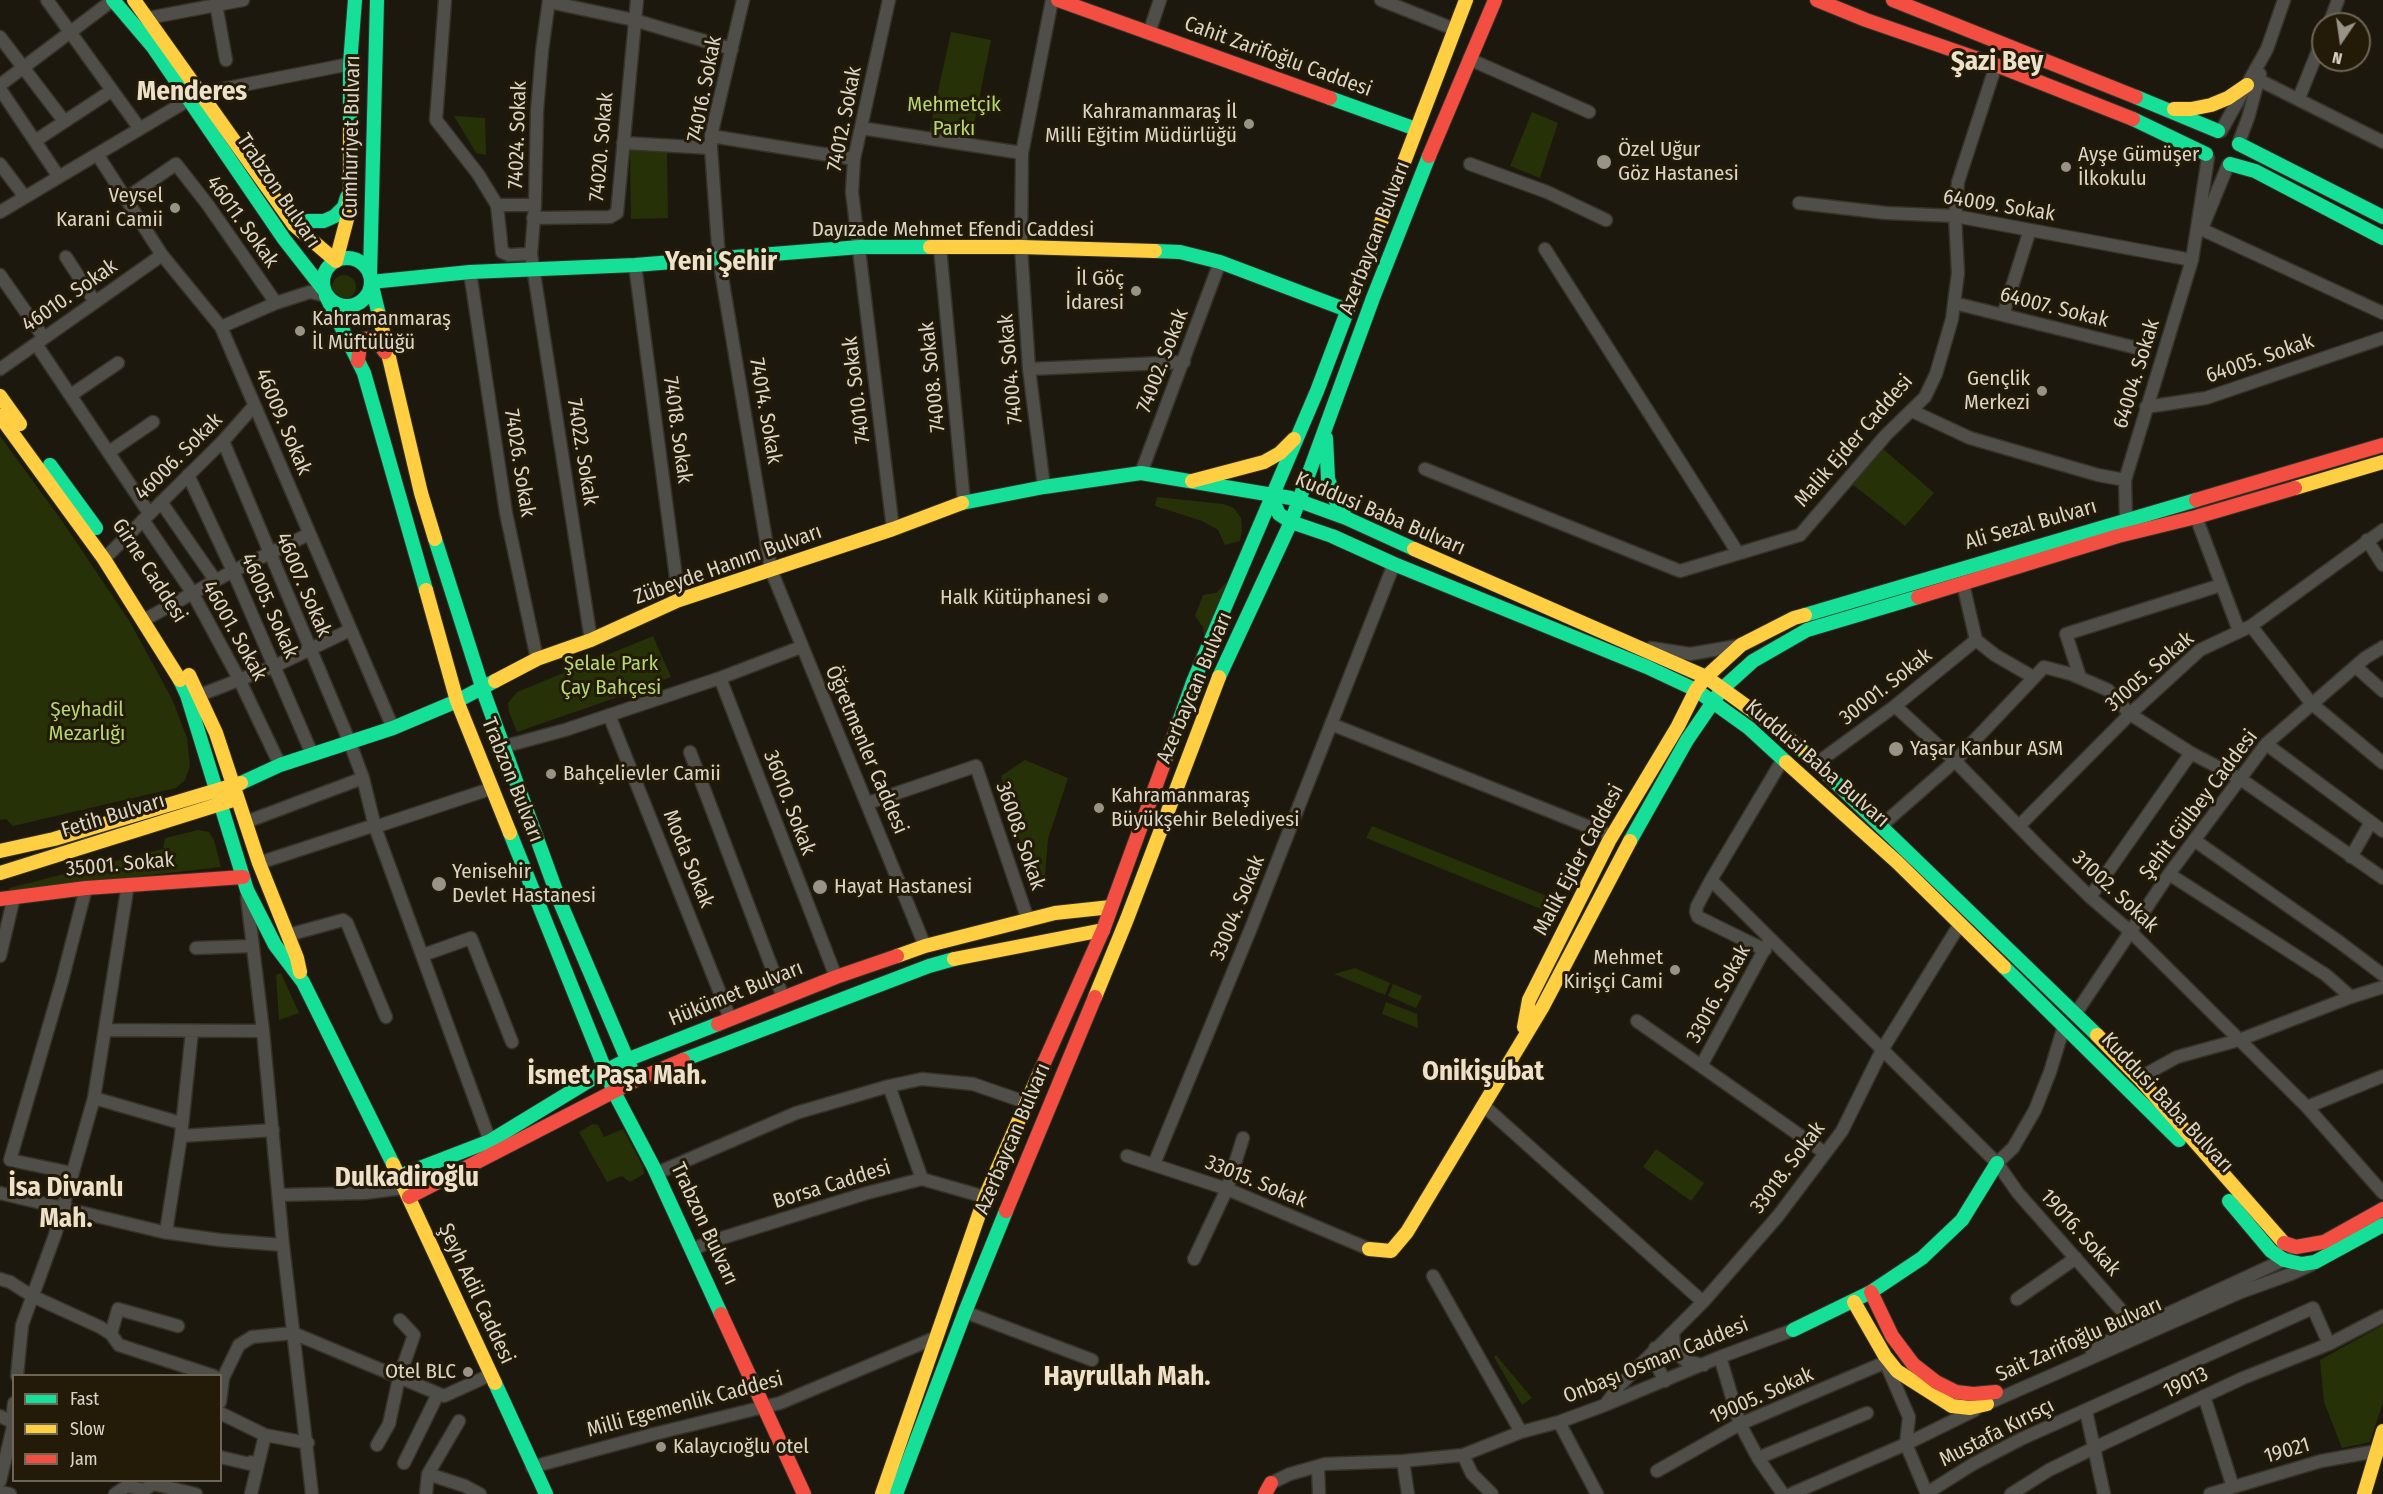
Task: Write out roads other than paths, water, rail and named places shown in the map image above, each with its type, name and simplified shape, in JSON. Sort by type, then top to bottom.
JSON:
[{"type":"main road","name":"Trabzon Bulvarı","points":[[113,0],[196,96],[288,217],[312,242],[336,261]]},
{"type":"main road","name":"Trabzon Bulvarı","points":[[134,0],[148,18],[284,239],[325,292],[364,373],[388,451],[457,701],[614,1092],[657,1173],[804,1494]]},
{"type":"main road","name":"Cumhuriyet Bulvarı","points":[[336,261],[347,219],[350,190],[350,64],[355,0]]},
{"type":"main road","name":"Cumhuriyet Bulvarı","points":[[370,278],[377,0]]},
{"type":"main road","name":"Cahit Zarifoğlu Caddesi","points":[[1058,0],[1416,129]]},
{"type":"main road","name":"Azerbaycan Bulvarı","points":[[882,1494],[985,1197],[1103,930],[1193,682],[1300,432],[1466,0]]},
{"type":"main road","name":"Azerbaycan Bulvarı","points":[[896,1494],[965,1312],[1127,919],[1214,687],[1291,522],[1373,298],[1495,0]]},
{"type":"main road","points":[[1817,0],[1866,20],[1996,64],[2136,120],[2207,156],[2217,165],[2229,164],[2255,171],[2383,238]]},
{"type":"main road","points":[[1893,0],[2219,131],[2231,133],[2239,143],[2383,217]]},
{"type":"main road","points":[[2166,109],[2191,109],[2211,105],[2228,99],[2253,82]]},
{"type":"main road","points":[[2207,156],[2207,140],[2219,131]]},
{"type":"main road","points":[[2229,164],[2239,153],[2239,143]]},
{"type":"main road","points":[[288,217],[324,222],[344,207],[350,190]]},
{"type":"main road","name":"Dayızade Mehmet Efendi Caddesi","points":[[370,278],[635,265],[860,247],[1180,252],[1220,262],[1347,310]]},
{"type":"main road","points":[[344,258],[360,262],[370,278],[366,297],[354,306],[339,306],[325,292],[324,272],[336,261],[344,258]]},
{"type":"main road","name":"Trabzon Bulvarı","points":[[370,278],[421,493],[502,747],[560,902],[629,1059],[636,1080]]},
{"type":"main road","points":[[358,361],[360,344],[364,339],[370,337],[380,342],[388,357]]},
{"type":"main road","name":"Girne Caddesi","points":[[0,396],[200,694],[237,792]]},
{"type":"main road","name":"Girne Caddesi","points":[[0,416],[108,554]]},
{"type":"main road","points":[[1326,429],[1329,479],[1336,501],[1346,518]]},
{"type":"main road","points":[[1192,481],[1264,462],[1280,453],[1300,432]]},
{"type":"main road","name":"Ali Sezal Bulvarı","points":[[1706,677],[1741,645],[1794,618],[2383,445]]},
{"type":"main road","name":"Ali Sezal Bulvarı","points":[[1722,689],[1753,661],[1807,630],[2118,536],[2196,517],[2383,462]]},
{"type":"main road","name":"Zübeyde Hanım Bulvarı","points":[[220,798],[237,792],[280,765],[393,728],[457,701],[537,659],[591,640],[680,600],[893,530],[964,502],[1044,487],[1141,473],[1274,493]]},
{"type":"main road","name":"Kuddusi Baba Bulvarı","points":[[2284,1260],[2271,1251],[2179,1140],[1897,862],[1749,728],[1696,690],[1647,667],[1394,564],[1332,536],[1291,522],[1279,514],[1275,506],[1274,493],[1346,518],[1468,574],[1706,677],[1771,724],[1817,763],[2076,1013],[2139,1078],[2283,1243],[2296,1247],[2324,1242]]},
{"type":"main road","name":"Girne Caddesi","points":[[149,617],[187,695],[220,798]]},
{"type":"main road","name":"Malik Ejder Caddesi","points":[[1522,1038],[1529,1000],[1612,836],[1678,726],[1696,690],[1706,677]]},
{"type":"main road","name":"Malik Ejder Caddesi","points":[[1369,1249],[1391,1251],[1407,1232],[1542,1008],[1642,817],[1687,740],[1722,689]]},
{"type":"main road","name":"Şeyh Adil Caddesi","points":[[237,792],[259,863],[297,958],[303,982]]},
{"type":"main road","name":"Fetih Bulvarı","points":[[0,851],[220,798]]},
{"type":"main road","name":"Fetih Bulvarı","points":[[0,873],[220,798]]},
{"type":"main road","name":"Şeyh Adil Caddesi","points":[[220,798],[245,884],[275,945],[303,982],[404,1187],[546,1494]]},
{"type":"main road","name":"35001. Sokak","points":[[0,899],[128,884],[245,884]]},
{"type":"main road","name":"Hükümet Bulvarı","points":[[404,1187],[490,1141],[605,1071],[629,1059],[783,997],[925,946],[1055,913],[1111,907]]},
{"type":"main road","name":"Hükümet Bulvarı","points":[[404,1187],[683,1060],[929,966],[963,957],[1103,930]]},
{"type":"main road","name":"Onbaşı Osman Caddesi","points":[[1793,1330],[1854,1302],[1917,1262],[1962,1220],[1997,1162]]},
{"type":"main road","name":"Sait Zarifoğlu Bulvarı","points":[[2324,1242],[2383,1209]]},
{"type":"main road","name":"Sait Zarifoğlu Bulvarı","points":[[2315,1262],[2382,1226]]},
{"type":"main road","points":[[2284,1260],[2302,1264],[2315,1262]]},
{"type":"main road","points":[[1871,1292],[1892,1336],[1913,1364],[1936,1382],[1956,1392],[1992,1398]]},
{"type":"main road","points":[[1854,1302],[1885,1359],[1912,1382],[1952,1406],[1970,1408],[1992,1398]]},
{"type":"main road","points":[[2364,1494],[2380,1452],[2383,1431]]},
{"type":"street","points":[[47,0],[140,129]]},
{"type":"street","points":[[58,177],[0,87],[113,0]]},
{"type":"street","points":[[148,18],[179,5],[216,4],[243,0]]},
{"type":"street","points":[[445,0],[436,120],[478,174],[497,205],[502,252],[509,255],[531,254]]},
{"type":"street","name":"74020. Sokak","points":[[533,218],[610,217],[617,213],[637,0]]},
{"type":"street","name":"74016. Sokak","points":[[719,259],[711,142],[743,0]]},
{"type":"street","name":"74012. Sokak","points":[[860,247],[852,192],[854,159],[889,0]]},
{"type":"street","name":"74004. Sokak","points":[[1044,487],[1029,369],[1021,248],[1022,153],[1052,0]]},
{"type":"street","points":[[1149,33],[1160,0]]},
{"type":"street","points":[[1381,0],[1454,29]]},
{"type":"street","points":[[2239,143],[2253,82],[2284,0]]},
{"type":"street","points":[[549,1],[634,20],[732,49]]},
{"type":"street","name":"74024. Sokak","points":[[534,271],[531,254],[535,205],[537,111],[549,1]]},
{"type":"street","points":[[216,4],[226,60]]},
{"type":"street","points":[[0,37],[64,121]]},
{"type":"street","points":[[1469,59],[1589,112]]},
{"type":"street","points":[[0,212],[196,96],[350,64]]},
{"type":"street","name":"Malik Ejder Caddesi","points":[[1425,469],[1680,571],[1800,535],[1886,435],[1925,397],[1936,374],[1954,303],[1958,273],[1955,216],[1958,182],[1996,64]]},
{"type":"street","points":[[2299,98],[2311,68]]},
{"type":"street","points":[[2253,82],[2299,98],[2383,142]]},
{"type":"street","points":[[2219,131],[2253,82]]},
{"type":"street","points":[[35,141],[111,91]]},
{"type":"street","points":[[861,128],[1022,153]]},
{"type":"street","points":[[623,143],[711,142],[854,159]]},
{"type":"street","name":"46009. Sokak","points":[[97,154],[162,255],[221,327],[393,728]]},
{"type":"street","name":"64004. Sokak","points":[[2199,235],[2207,156]]},
{"type":"street","points":[[0,164],[25,198]]},
{"type":"street","name":"46011. Sokak","points":[[125,199],[176,164],[208,205],[276,303]]},
{"type":"street","points":[[1470,164],[1547,192],[1606,220]]},
{"type":"street","name":"64004. Sokak","points":[[2126,520],[2125,480],[2146,407],[2199,235],[2229,164]]},
{"type":"street","name":"64009. Sokak","points":[[1799,203],[1886,213],[1955,216],[2192,260]]},
{"type":"street","points":[[497,205],[535,205]]},
{"type":"street","points":[[2003,315],[2030,230]]},
{"type":"street","points":[[2199,235],[2383,313]]},
{"type":"street","name":"74010. Sokak","points":[[860,247],[893,530]]},
{"type":"street","name":"74008. Sokak","points":[[939,248],[964,502]]},
{"type":"street","points":[[1545,249],[1738,553]]},
{"type":"street","name":"46010. Sokak","points":[[0,369],[162,255]]},
{"type":"street","points":[[66,257],[95,302]]},
{"type":"street","name":"74014. Sokak","points":[[719,259],[771,570]]},
{"type":"street","name":"74002. Sokak","points":[[1141,473],[1220,262]]},
{"type":"street","name":"74018. Sokak","points":[[635,265],[680,600]]},
{"type":"street","name":"74022. Sokak","points":[[534,271],[591,640]]},
{"type":"street","name":"74026. Sokak","points":[[470,272],[506,513],[537,659]]},
{"type":"street","name":"46001. Sokak","points":[[0,275],[192,592],[239,679],[280,765]]},
{"type":"street","points":[[221,327],[276,303],[310,292],[325,292]]},
{"type":"street","name":"64007. Sokak","points":[[1954,303],[2145,350]]},
{"type":"street","name":"64005. Sokak","points":[[2146,407],[2206,398],[2383,338]]},
{"type":"street","points":[[1029,369],[1184,362]]},
{"type":"street","points":[[71,395],[118,363]]},
{"type":"street","name":"46006. Sokak","points":[[108,554],[223,441],[254,406]]},
{"type":"street","points":[[1912,411],[1970,438],[2098,475],[2125,480]]},
{"type":"street","points":[[109,452],[153,422]]},
{"type":"street","name":"46007. Sokak","points":[[223,441],[268,553],[350,743],[363,778],[375,826],[490,1141]]},
{"type":"street","name":"46005. Sokak","points":[[188,475],[233,571],[312,754]]},
{"type":"street","points":[[161,502],[215,580]]},
{"type":"street","points":[[2196,517],[2238,631]]},
{"type":"street","name":"31005. Sokak","points":[[2020,825],[2130,714],[2200,650],[2251,626],[2383,530]]},
{"type":"street","points":[[149,617],[215,580],[309,534]]},
{"type":"street","points":[[2367,540],[2383,565]]},
{"type":"street","name":"33004. Sokak","points":[[1154,1164],[1394,564]]},
{"type":"street","name":"Öğretmenler Caddesi","points":[[771,570],[925,946]]},
{"type":"street","points":[[1963,584],[1976,640],[1995,655],[2033,677]]},
{"type":"street","points":[[2080,677],[2066,634],[2222,585]]},
{"type":"street","points":[[2251,626],[2311,703],[2383,763]]},
{"type":"street","points":[[200,694],[274,666],[350,630]]},
{"type":"street","name":"30001. Sokak","points":[[1817,763],[1895,706],[1976,640]]},
{"type":"street","points":[[1636,646],[1690,654],[1741,645]]},
{"type":"street","points":[[502,747],[565,730],[720,678],[801,647]]},
{"type":"street","name":"Şehit Gülbey Caddesi","points":[[2076,1013],[2169,874],[2266,744],[2311,703],[2383,647]]},
{"type":"street","points":[[2356,666],[2383,691]]},
{"type":"street","points":[[1882,825],[1955,761],[2044,667],[2080,677],[2108,690],[2130,714],[2191,753],[2239,778],[2383,878]]},
{"type":"street","name":"36010. Sokak","points":[[720,678],[836,977]]},
{"type":"street","name":"31002. Sokak","points":[[1895,706],[1955,761],[2090,897],[2131,932],[2307,1107],[2383,1192]]},
{"type":"street","name":"Moda Sokak","points":[[609,715],[730,1018]]},
{"type":"street","points":[[1331,724],[1612,836]]},
{"type":"street","points":[[2266,744],[2383,831]]},
{"type":"street","points":[[690,752],[783,997]]},
{"type":"street","points":[[2090,897],[2191,753]]},
{"type":"street","points":[[1768,945],[1698,917],[1696,912],[1711,880],[1783,759]]},
{"type":"street","name":"36008. Sokak","points":[[868,803],[976,766],[1028,920]]},
{"type":"street","points":[[246,822],[363,778]]},
{"type":"street","points":[[259,863],[493,788]]},
{"type":"street","points":[[2351,856],[2371,822]]},
{"type":"street","points":[[2194,840],[2383,975]]},
{"type":"street","points":[[2169,874],[2326,975],[2351,997]]},
{"type":"street","name":"19016. Sokak","points":[[1711,880],[1768,945],[1882,1050],[1997,1162],[2018,1193],[2137,1328]]},
{"type":"street","points":[[17,1374],[22,1324],[55,1234],[94,1098],[128,884]]},
{"type":"street","points":[[245,884],[263,1031],[282,1245],[308,1443],[312,1494]]},
{"type":"street","points":[[72,1173],[10,1160],[62,981],[86,888]]},
{"type":"street","points":[[0,956],[14,897]]},
{"type":"street","points":[[288,935],[343,920],[347,923],[386,1017]]},
{"type":"street","name":"33018. Sokak","points":[[1605,1405],[1620,1385],[1655,1348],[1703,1302],[1778,1216],[1842,1131],[1882,1050],[1960,924]]},
{"type":"street","points":[[423,955],[471,938],[512,1041]]},
{"type":"street","name":"33016. Sokak","points":[[1701,1066],[1768,945]]},
{"type":"street","points":[[196,948],[252,946]]},
{"type":"street","points":[[2139,1078],[2177,1057],[2239,1040],[2383,987]]},
{"type":"street","points":[[1637,1021],[1825,1154]]},
{"type":"street","points":[[1997,1162],[2013,1148],[2035,1110],[2064,1026]]},
{"type":"street","points":[[105,1030],[263,1031]]},
{"type":"street","points":[[166,1232],[182,1136],[181,1123],[192,1031]]},
{"type":"street","points":[[2307,1107],[2383,1076]]},
{"type":"street","points":[[657,1173],[796,1113],[889,1086],[922,1079],[973,1084],[1028,1103]]},
{"type":"street","points":[[889,1086],[922,1179]]},
{"type":"street","points":[[94,1098],[181,1123]]},
{"type":"street","points":[[1483,1106],[1703,1302]]},
{"type":"street","points":[[182,1136],[273,1130]]},
{"type":"street","points":[[1194,1259],[1227,1189],[1243,1138]]},
{"type":"street","name":"33015. Sokak","points":[[1127,1156],[1227,1189],[1369,1249]]},
{"type":"street","name":"Borsa Caddesi","points":[[692,1250],[709,1242],[867,1193],[922,1179],[985,1197]]},
{"type":"street","points":[[279,1195],[365,1193],[404,1187]]},
{"type":"street","points":[[0,1193],[166,1232],[220,1240],[282,1245]]},
{"type":"street","name":"Sait Zarifoğlu Bulvarı","points":[[1791,1494],[1906,1444],[1992,1398],[2324,1242]]},
{"type":"street","points":[[2017,1299],[2076,1257]]},
{"type":"street","name":"Sait Zarifoğlu Bulvarı","points":[[1992,1398],[2315,1262]]},
{"type":"street","points":[[1433,1276],[1521,1432]]},
{"type":"street","points":[[0,1279],[111,1334],[119,1345],[210,1374]]},
{"type":"street","name":"Mustafa Kırısçı","points":[[1927,1493],[1983,1459],[2313,1308],[2329,1344]]},
{"type":"street","points":[[111,1334],[118,1309],[178,1326]]},
{"type":"street","points":[[965,1312],[1092,1360]]},
{"type":"street","name":"19013","points":[[2011,1494],[2049,1470],[2094,1448],[2243,1378],[2329,1344],[2383,1316]]},
{"type":"street","points":[[377,1445],[389,1424],[399,1378],[414,1335],[400,1320]]},
{"type":"street","name":"Onbaşı Osman Caddesi","points":[[1268,1489],[1290,1474],[1318,1466],[1463,1455],[1521,1432],[1559,1422],[1605,1405],[1720,1357],[1793,1330]]},
{"type":"street","points":[[1673,1332],[1674,1347],[1678,1355],[1686,1361],[1704,1365]]},
{"type":"street","points":[[221,1374],[239,1345],[252,1337],[293,1333],[444,1396],[490,1375]]},
{"type":"street","name":"Milli Egemenlik Caddesi","points":[[532,1467],[787,1400],[937,1337]]},
{"type":"street","points":[[912,1348],[924,1353],[927,1366]]},
{"type":"street","points":[[1655,1348],[1657,1366],[1665,1381]]},
{"type":"street","points":[[1720,1357],[1740,1424],[1758,1458],[1783,1494]]},
{"type":"street","points":[[1885,1359],[1909,1417],[1906,1444],[1927,1493]]},
{"type":"street","name":"19005. Sokak","points":[[1657,1471],[1740,1424],[1885,1359]]},
{"type":"street","points":[[404,1463],[438,1394]]},
{"type":"street","points":[[2204,1396],[2233,1487]]},
{"type":"street","points":[[2086,1411],[2104,1494]]},
{"type":"street","points":[[1758,1458],[1867,1413]]},
{"type":"street","points":[[222,1414],[265,1435],[308,1443]]},
{"type":"street","points":[[0,1416],[12,1425]]},
{"type":"street","points":[[426,1494],[428,1474],[459,1421]]},
{"type":"street","points":[[1559,1422],[1597,1494]]},
{"type":"street","points":[[0,1481],[12,1430]]},
{"type":"street","points":[[251,1494],[265,1435]]},
{"type":"street","name":"19021","points":[[2210,1494],[2321,1461],[2380,1452]]},
{"type":"street","points":[[1463,1455],[1472,1474],[1492,1494]]},
{"type":"street","points":[[222,1457],[250,1464],[251,1462],[256,1466]]},
{"type":"street","points":[[1402,1461],[1408,1494]]},
{"type":"street","points":[[1318,1466],[1319,1494]]},
{"type":"street","points":[[428,1474],[465,1486],[480,1494]]},
{"type":"street","points":[[115,1494],[123,1483],[143,1492],[153,1484],[165,1484],[196,1494]]},
{"type":"street","points":[[165,1484],[189,1494]]},
{"type":"street","points":[[0,1492],[10,1494]]},
{"type":"place","name":"Kahramanmaraş İl Milli Eğitim Müdürlüğü","points":[[1249,124]]},
{"type":"place","name":"Özel Uğur Göz Hastanesi","points":[[1604,162]]},
{"type":"place","name":"Ayşe Gümüşer İlkokulu","points":[[2066,167]]},
{"type":"place","name":"Veysel Karani Camii","points":[[175,208]]},
{"type":"place","name":"İl Göç İdaresi","points":[[1136,291]]},
{"type":"place","name":"Kahramanmaraş İl Müftülüğü","points":[[300,331]]},
{"type":"place","name":"Gençlik Merkezi","points":[[2042,391]]},
{"type":"place","name":"Halk Kütüphanesi","points":[[1103,598]]},
{"type":"place","name":"Yaşar Kanbur ASM","points":[[1896,749]]},
{"type":"place","name":"Bahçelievler Camii","points":[[551,774]]},
{"type":"place","name":"Kahramanmaraş Büyükşehir Belediyesi","points":[[1099,808]]},
{"type":"place","name":"Yenisehir Devlet Hastanesi","points":[[439,884]]},
{"type":"place","name":"Hayat Hastanesi","points":[[820,887]]},
{"type":"place","name":"Mehmet Kirişçi Cami","points":[[1675,970]]},
{"type":"place","name":"Otel BLC","points":[[468,1372]]},
{"type":"place","name":"Kalaycıoğlu otel","points":[[661,1447]]},
{"type":"district","name":"Şazi Bey","points":[[1997,62]]},
{"type":"district","name":"Menderes","points":[[192,92]]},
{"type":"district","name":"Yeni Şehir","points":[[721,262]]},
{"type":"district","name":"Onikişubat","points":[[1483,1072]]},
{"type":"district","name":"İsmet Paşa Mah.","points":[[617,1076]]},
{"type":"district","name":"Dulkadiroğlu","points":[[407,1178]]},
{"type":"district","name":"İsa Divanlı Mah.","points":[[66,1204]]},
{"type":"district","name":"Hayrullah Mah.","points":[[1127,1377]]},
{"type":"park label","name":"Mehmetçik Parkı","points":[[954,117]]},
{"type":"park label","name":"Şelale Park Çay Bahçesi","points":[[611,676]]},
{"type":"park label","name":"Şeyhadil Mezarlığı","points":[[87,722]]}]
